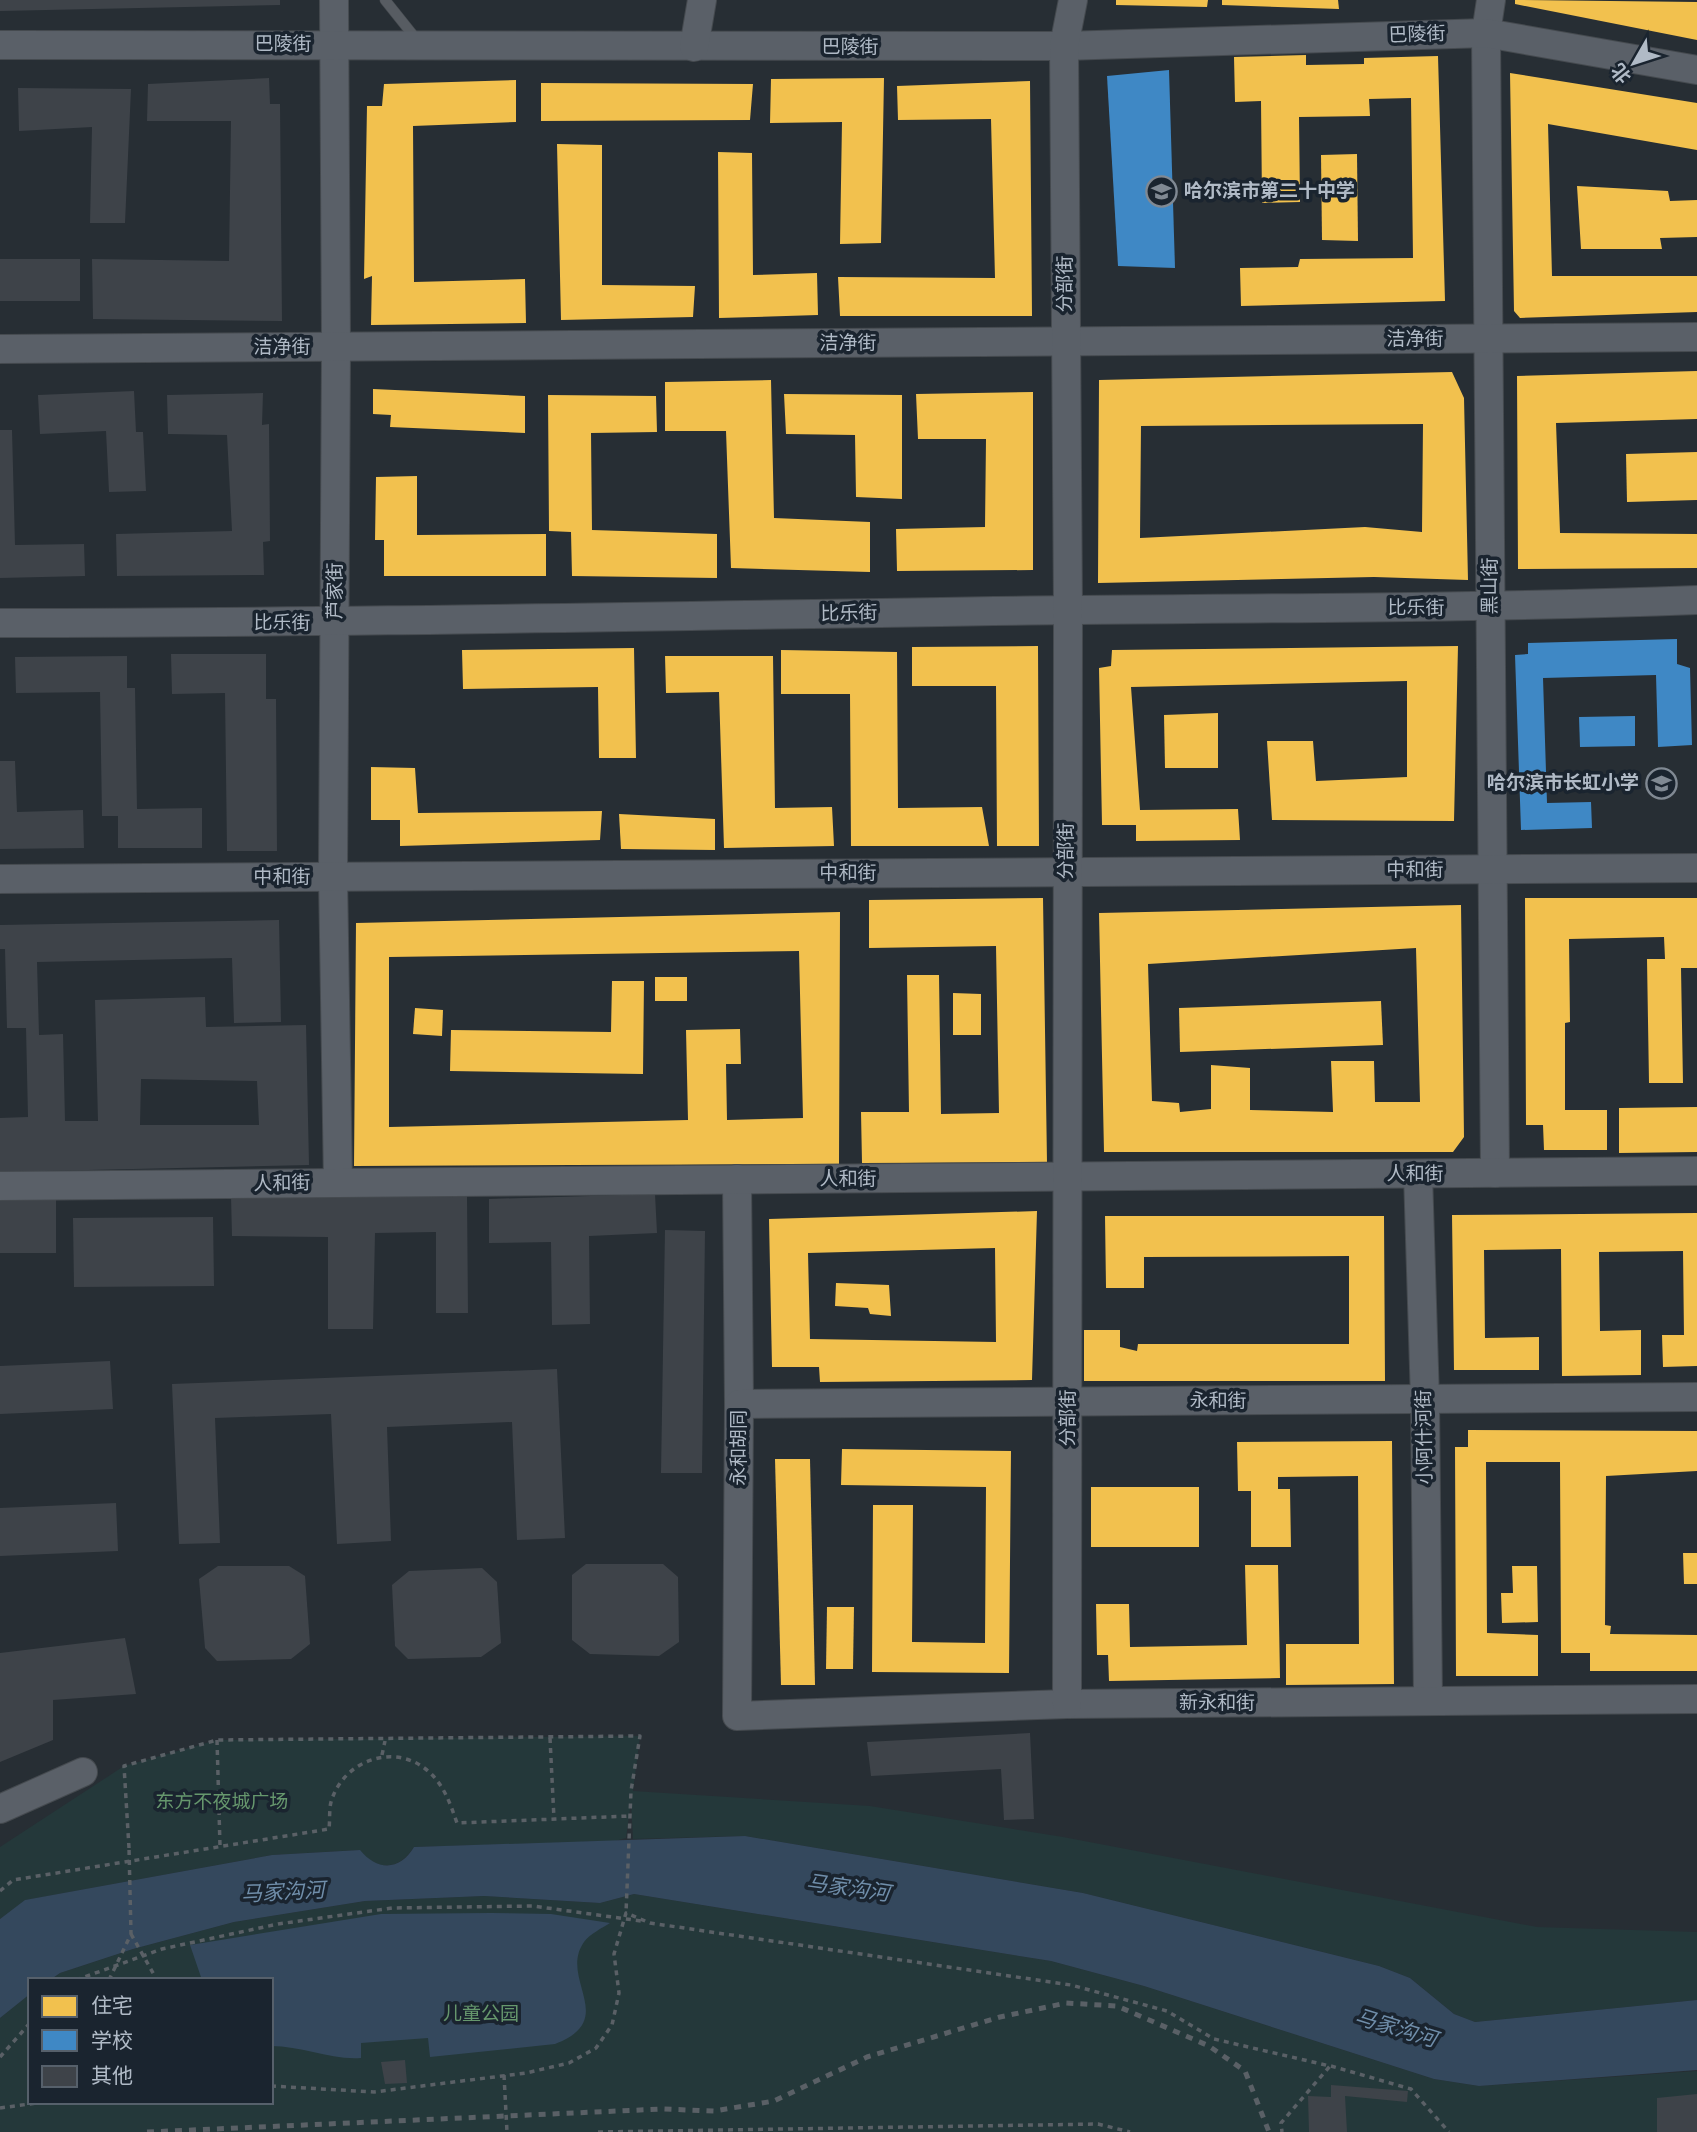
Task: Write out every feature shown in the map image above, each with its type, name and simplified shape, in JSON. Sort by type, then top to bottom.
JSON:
[{"type":"street","name":"芦家街","points":[[334,0],[336,347],[333,876],[338,1183]]},
{"type":"street","points":[[694,47],[702,0]]},
{"type":"street","name":"分部街","points":[[1067,1704],[1068,1177],[1065,872],[1068,610],[1064,46],[1073,0]]},
{"type":"street","name":"黑山街","points":[[1491,0],[1486,33],[1495,1173]]},
{"type":"street","name":"巴陵街","points":[[0,45],[1064,46],[1486,33],[1697,70]]},
{"type":"street","name":"洁净街","points":[[0,349],[1697,337]]},
{"type":"street","name":"比乐街","points":[[0,622],[335,623],[1068,610],[1490,608],[1697,600]]},
{"type":"street","name":"中和街","points":[[0,879],[1697,868]]},
{"type":"street","name":"人和街","points":[[0,1186],[1697,1171]]},
{"type":"street","name":"小阿什河街","points":[[1418,1174],[1425,1400],[1427,1702]]},
{"type":"street","name":"永和胡同","points":[[737,1179],[737,1716]]},
{"type":"street","name":"永和街","points":[[739,1404],[1697,1397]]},
{"type":"street","name":"新永和街","points":[[737,1716],[1067,1704],[1697,1699]]},
{"type":"street","points":[[0,1809],[83,1772]]},
{"type":"lane","points":[[385,0],[422,46]]},
{"type":"path","points":[[110,1978],[131,1934],[124,1766],[217,1740],[385,1741],[640,1736],[629,1816],[625,1913],[614,1954],[619,1993],[612,2025],[596,2048],[569,2063],[504,2076],[374,2092],[273,2085]]},
{"type":"path","points":[[550,1738],[554,1819]]},
{"type":"path","points":[[217,1740],[220,1846]]},
{"type":"path","points":[[382,1755],[385,1741]]},
{"type":"path","points":[[0,1891],[13,1880],[329,1829],[331,1801],[347,1776],[361,1765],[382,1755],[413,1760],[429,1772],[447,1795],[457,1823],[629,1816]]},
{"type":"path","points":[[82,1978],[162,1949],[278,1924],[392,1908],[533,1906],[1071,1985],[1167,2011],[1214,2039],[1330,2066],[1411,2089],[1449,2132]]},
{"type":"path","points":[[625,1913],[650,1923]]},
{"type":"path","points":[[131,1934],[156,1978]]},
{"type":"path","points":[[0,2057],[28,2024]]},
{"type":"path","points":[[1282,2132],[1281,2123],[1330,2066]]},
{"type":"path","points":[[504,2076],[507,2132]]},
{"type":"path","points":[[0,2108],[29,2104]]},
{"type":"path","points":[[598,2132],[1098,2124],[1130,2132]]},
{"type":"green space","name":"东方不夜城广场","points":[[640,1736],[633,1791],[870,1806],[1063,1837],[1537,1927],[1697,1932],[1697,2000],[1475,2022],[1454,2014],[1410,1978],[1379,1966],[1083,1893],[745,1836],[633,1839],[631,1802],[626,1838],[615,1841],[414,1847],[402,1861],[388,1865],[373,1862],[359,1850],[272,1855],[26,1900],[0,1919],[0,1847],[124,1766],[217,1740]]},
{"type":"green space","name":"儿童公园","points":[[634,1894],[1051,1961],[1144,1986],[1434,2079],[1479,2086],[1697,2071],[1697,2132],[0,2132],[0,2018],[28,1996],[28,2104],[273,2104],[273,1978],[53,1978],[60,1973],[133,1949],[234,1922],[365,1901],[484,1896],[600,1903]]},
{"type":"water","name":"马家沟河","points":[[745,1836],[1083,1893],[1379,1966],[1410,1978],[1454,2014],[1475,2022],[1697,2000],[1697,2070],[1479,2086],[1434,2079],[1144,1986],[1051,1961],[634,1894],[600,1903],[484,1896],[365,1901],[234,1922],[133,1949],[60,1973],[53,1978],[28,1978],[28,1996],[0,2018],[0,1919],[25,1900],[272,1855],[360,1850],[374,1862],[388,1865],[402,1861],[414,1847]]},
{"type":"water","points":[[381,1914],[551,1914],[610,1923],[584,1942],[578,1956],[586,2010],[583,2023],[574,2034],[555,2044],[430,2057],[428,2038],[361,2043],[361,2058],[273,2046],[273,1978],[201,1978],[190,1945]]},
{"type":"building: 住宅","points":[[1116,0],[1208,0],[1207,7],[1116,5]]},
{"type":"building: 住宅","points":[[1222,0],[1338,0],[1339,9],[1222,5]]},
{"type":"building: 住宅","points":[[1515,0],[1697,2],[1697,40],[1515,4]]},
{"type":"building: 住宅","points":[[1306,55],[1306,65],[1364,64],[1364,58],[1438,56],[1445,301],[1241,306],[1240,268],[1298,267],[1300,259],[1413,258],[1411,98],[1369,99],[1370,116],[1299,117],[1300,202],[1262,203],[1261,101],[1235,102],[1234,57]]},
{"type":"building: 住宅","points":[[1510,73],[1697,103],[1697,150],[1548,124],[1552,276],[1697,276],[1697,312],[1520,318],[1514,311]]},
{"type":"building: 住宅","points":[[884,78],[881,243],[840,244],[842,122],[770,123],[771,79]]},
{"type":"building: 住宅","points":[[516,80],[516,122],[413,126],[414,282],[525,279],[526,323],[371,325],[372,276],[364,279],[367,106],[382,106],[384,84]]},
{"type":"building: 住宅","points":[[1030,81],[1032,316],[840,316],[838,277],[995,278],[991,119],[898,120],[897,86]]},
{"type":"building: 住宅","points":[[541,83],[753,84],[750,120],[541,121]]},
{"type":"building: 住宅","points":[[557,144],[602,145],[602,285],[695,286],[693,317],[561,320]]},
{"type":"building: 住宅","points":[[718,152],[752,153],[753,275],[817,273],[818,315],[719,318]]},
{"type":"building: 住宅","points":[[1357,154],[1358,241],[1322,240],[1321,155]]},
{"type":"building: 住宅","points":[[1577,186],[1668,191],[1670,201],[1697,200],[1697,237],[1660,238],[1662,249],[1581,249]]},
{"type":"building: 住宅","points":[[1697,371],[1697,419],[1556,423],[1560,533],[1697,534],[1697,568],[1518,569],[1517,376]]},
{"type":"building: 住宅","points":[[1452,372],[1464,398],[1468,580],[1374,577],[1098,583],[1099,380]],"holes":[[[1423,424],[1422,532],[1365,527],[1140,538],[1141,426]]]},
{"type":"building: 住宅","points":[[771,380],[774,518],[870,522],[870,572],[731,568],[726,431],[665,431],[665,382]]},
{"type":"building: 住宅","points":[[373,389],[525,396],[525,433],[390,427],[391,415],[373,414]]},
{"type":"building: 住宅","points":[[1033,392],[1033,570],[897,571],[896,529],[985,527],[986,439],[918,439],[916,394]]},
{"type":"building: 住宅","points":[[784,394],[902,395],[902,499],[856,497],[855,435],[786,434]]},
{"type":"building: 住宅","points":[[548,395],[656,396],[657,432],[591,433],[592,530],[717,534],[717,578],[572,576],[571,532],[549,531]]},
{"type":"building: 住宅","points":[[1697,452],[1697,500],[1627,502],[1626,454]]},
{"type":"building: 住宅","points":[[417,476],[417,535],[546,534],[546,576],[384,576],[384,540],[375,540],[376,477]]},
{"type":"building: 住宅","points":[[1038,646],[1039,846],[997,846],[996,686],[912,686],[912,647]]},
{"type":"building: 住宅","points":[[1458,646],[1454,821],[1272,820],[1267,741],[1313,741],[1316,781],[1407,777],[1407,681],[1131,687],[1140,810],[1238,809],[1240,840],[1136,841],[1136,825],[1102,825],[1099,668],[1111,666],[1112,650]]},
{"type":"building: 住宅","points":[[634,648],[636,758],[599,758],[598,687],[463,689],[462,650]]},
{"type":"building: 住宅","points":[[781,650],[897,652],[898,808],[982,807],[989,846],[851,846],[850,694],[781,694]]},
{"type":"building: 住宅","points":[[665,656],[773,656],[775,808],[832,807],[834,846],[724,848],[719,692],[666,693]]},
{"type":"building: 住宅","points":[[1218,713],[1218,768],[1165,768],[1164,715]]},
{"type":"building: 住宅","points":[[371,767],[415,768],[418,813],[602,811],[600,840],[400,846],[400,820],[371,820]]},
{"type":"building: 住宅","points":[[619,814],[715,819],[715,850],[621,849]]},
{"type":"building: 住宅","points":[[1043,898],[1047,1162],[862,1163],[861,1112],[909,1112],[907,975],[939,975],[941,1114],[999,1113],[996,946],[869,948],[869,900]]},
{"type":"building: 住宅","points":[[1525,898],[1697,898],[1697,968],[1681,968],[1683,1083],[1649,1083],[1647,959],[1665,959],[1664,937],[1569,939],[1570,1022],[1565,1023],[1565,1110],[1607,1110],[1607,1150],[1544,1150],[1543,1125],[1526,1125]]},
{"type":"building: 住宅","points":[[1461,905],[1464,1137],[1453,1152],[1104,1152],[1099,913]],"holes":[[[1416,948],[1420,1102],[1375,1102],[1374,1061],[1331,1061],[1333,1112],[1250,1110],[1250,1068],[1211,1065],[1211,1109],[1180,1112],[1179,1103],[1152,1101],[1148,964]]]},
{"type":"building: 住宅","points":[[840,912],[839,1164],[354,1166],[356,923]],"holes":[[[799,951],[803,1118],[727,1120],[726,1064],[741,1064],[740,1029],[686,1030],[688,1120],[389,1127],[389,957]]]},
{"type":"building: 住宅","points":[[655,977],[687,977],[687,1001],[655,1001]]},
{"type":"building: 住宅","points":[[612,981],[644,981],[643,1074],[450,1071],[451,1030],[611,1032]]},
{"type":"building: 住宅","points":[[953,993],[981,994],[981,1035],[953,1035]]},
{"type":"building: 住宅","points":[[1381,1001],[1383,1045],[1180,1052],[1179,1008]]},
{"type":"building: 住宅","points":[[415,1008],[443,1010],[442,1036],[413,1034]]},
{"type":"building: 住宅","points":[[1697,1107],[1697,1152],[1619,1153],[1619,1108]]},
{"type":"building: 住宅","points":[[1037,1211],[1032,1380],[820,1382],[819,1367],[772,1367],[769,1219]],"holes":[[[995,1248],[996,1342],[810,1339],[808,1253]]]},
{"type":"building: 住宅","points":[[1697,1213],[1697,1366],[1663,1367],[1662,1335],[1684,1335],[1683,1251],[1599,1252],[1600,1331],[1641,1330],[1641,1375],[1562,1376],[1561,1249],[1484,1250],[1485,1338],[1539,1337],[1539,1370],[1454,1370],[1452,1215]]},
{"type":"building: 住宅","points":[[1105,1216],[1384,1216],[1385,1381],[1084,1381],[1084,1330],[1120,1330],[1120,1347],[1137,1351],[1138,1344],[1349,1344],[1349,1256],[1144,1257],[1144,1288],[1106,1288]]},
{"type":"building: 住宅","points":[[836,1283],[889,1285],[891,1316],[870,1314],[868,1308],[835,1306]]},
{"type":"building: 住宅","points":[[1468,1430],[1697,1431],[1697,1471],[1606,1476],[1605,1625],[1611,1626],[1610,1634],[1697,1635],[1697,1671],[1590,1671],[1590,1653],[1561,1653],[1560,1462],[1486,1462],[1487,1633],[1538,1635],[1538,1676],[1456,1676],[1455,1447],[1468,1447]]},
{"type":"building: 住宅","points":[[1392,1441],[1394,1684],[1286,1685],[1286,1644],[1359,1644],[1358,1476],[1278,1477],[1278,1489],[1290,1489],[1291,1547],[1251,1547],[1251,1491],[1238,1491],[1237,1442]]},
{"type":"building: 住宅","points":[[842,1449],[1011,1451],[1009,1673],[872,1672],[873,1505],[913,1505],[912,1642],[985,1643],[986,1487],[841,1485]]},
{"type":"building: 住宅","points":[[775,1459],[810,1459],[815,1685],[781,1685]]},
{"type":"building: 住宅","points":[[1091,1487],[1199,1487],[1199,1547],[1091,1547]]},
{"type":"building: 住宅","points":[[1683,1553],[1697,1553],[1697,1584],[1684,1584]]},
{"type":"building: 住宅","points":[[1245,1565],[1278,1565],[1280,1678],[1109,1681],[1108,1655],[1097,1655],[1096,1604],[1129,1604],[1130,1647],[1247,1645]]},
{"type":"building: 住宅","points":[[1512,1566],[1537,1566],[1538,1622],[1502,1623],[1501,1593],[1513,1593]]},
{"type":"building: 住宅","points":[[827,1607],[854,1607],[853,1669],[826,1669]]},
{"type":"building: 学校","points":[[1169,70],[1175,268],[1118,266],[1107,76]]},
{"type":"building: 学校","points":[[1677,639],[1677,664],[1690,668],[1692,745],[1658,747],[1656,675],[1543,678],[1547,803],[1591,802],[1592,828],[1521,830],[1515,655],[1528,654],[1528,643]]},
{"type":"building: 学校","points":[[1635,716],[1635,746],[1580,747],[1579,717]]},
{"type":"building: 其他","points":[[0,0],[280,0],[280,5],[0,11]]},
{"type":"building: 其他","points":[[269,78],[270,104],[280,104],[282,321],[93,319],[92,259],[229,261],[231,121],[147,121],[148,84]]},
{"type":"building: 其他","points":[[18,88],[131,89],[125,223],[90,223],[92,127],[19,131]]},
{"type":"building: 其他","points":[[0,259],[80,259],[80,301],[0,301]]},
{"type":"building: 其他","points":[[134,391],[136,432],[143,432],[146,491],[109,492],[106,431],[40,434],[38,395]]},
{"type":"building: 其他","points":[[263,393],[262,425],[269,424],[270,541],[263,542],[264,575],[117,576],[116,534],[232,531],[227,435],[168,434],[167,395]]},
{"type":"building: 其他","points":[[0,430],[12,430],[15,545],[84,544],[85,576],[0,578]]},
{"type":"building: 其他","points":[[171,654],[266,654],[266,699],[276,699],[277,851],[227,851],[225,693],[172,694]]},
{"type":"building: 其他","points":[[127,656],[127,688],[135,688],[137,809],[202,808],[202,848],[118,848],[118,816],[102,816],[100,692],[16,693],[15,657]]},
{"type":"building: 其他","points":[[0,761],[15,761],[17,812],[83,810],[84,848],[0,849]]},
{"type":"building: 其他","points":[[279,920],[281,1022],[234,1023],[232,958],[37,962],[39,1035],[63,1034],[65,1121],[98,1121],[95,1000],[205,997],[206,1027],[306,1025],[309,1165],[0,1172],[0,1118],[28,1117],[26,1028],[7,1028],[5,949],[0,949],[0,925]],"holes":[[[141,1079],[257,1081],[259,1125],[140,1125]]]},
{"type":"building: 其他","points":[[655,1194],[657,1233],[589,1236],[590,1324],[552,1325],[551,1242],[489,1243],[489,1199]]},
{"type":"building: 其他","points":[[231,1196],[467,1196],[468,1313],[436,1313],[436,1232],[375,1233],[373,1329],[328,1329],[328,1237],[232,1236]]},
{"type":"building: 其他","points":[[56,1197],[56,1253],[0,1253],[0,1199]]},
{"type":"building: 其他","points":[[213,1217],[214,1286],[74,1287],[73,1218]]},
{"type":"building: 其他","points":[[665,1230],[705,1231],[702,1473],[661,1473]]},
{"type":"building: 其他","points":[[110,1361],[113,1409],[0,1414],[0,1366]]},
{"type":"building: 其他","points":[[557,1369],[565,1538],[517,1540],[512,1422],[387,1427],[391,1541],[337,1544],[331,1414],[215,1418],[220,1543],[179,1544],[172,1384]]},
{"type":"building: 其他","points":[[116,1503],[118,1551],[0,1556],[0,1508]]},
{"type":"building: 其他","points":[[586,1564],[663,1564],[678,1577],[679,1642],[659,1656],[590,1654],[572,1640],[572,1575]]},
{"type":"building: 其他","points":[[218,1566],[289,1566],[305,1576],[310,1644],[291,1659],[217,1661],[205,1648],[199,1579]]},
{"type":"building: 其他","points":[[482,1568],[497,1582],[501,1643],[481,1657],[408,1659],[395,1646],[392,1585],[409,1571]]},
{"type":"building: 其他","points":[[125,1638],[136,1694],[53,1700],[53,1740],[0,1762],[0,1653]]},
{"type":"building: 其他","points":[[1030,1733],[1034,1819],[1004,1820],[1001,1769],[871,1776],[867,1742]]},
{"type":"building: 其他","points":[[405,2060],[407,2083],[385,2084],[381,2062]]},
{"type":"building: 其他","points":[[1331,2085],[1408,2091],[1407,2102],[1345,2096],[1347,2132],[1309,2132],[1308,2096],[1331,2097]]},
{"type":"building: 其他","points":[[1697,2094],[1697,2132],[1657,2132],[1657,2098]]},
{"type":"railway","points":[[147,2132],[663,2109],[714,2111],[774,2101],[867,2057],[1000,2017],[1066,2003],[1117,2006],[1209,2046],[1245,2071],[1269,2132]]},
{"type":"place","name":"哈尔滨市第二十中学","points":[[1161,191]]},
{"type":"place","name":"哈尔滨市长虹小学","points":[[1662,783]]}]
